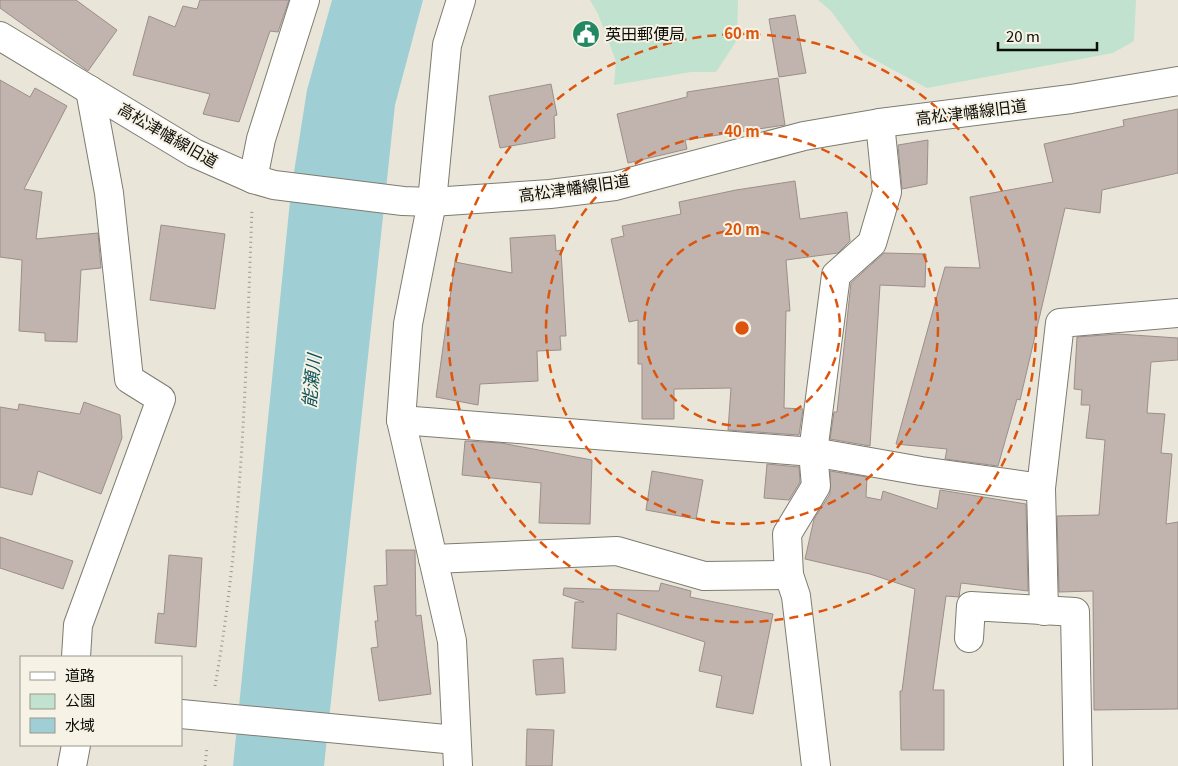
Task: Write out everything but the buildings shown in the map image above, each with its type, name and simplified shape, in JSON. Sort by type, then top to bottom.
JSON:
[{"type":"street","points":[[264,182],[262,138],[305,0]]},
{"type":"street","points":[[182,714],[348,731],[457,753],[452,641],[401,420],[408,324],[432,202],[447,45],[462,0]]},
{"type":"street","name":"高松津幡線旧道","points":[[0,36],[194,154],[264,182],[403,201],[432,202],[550,194],[615,186],[804,136],[880,123],[1070,99],[1178,82]]},
{"type":"street","points":[[76,656],[78,625],[161,399],[130,379],[109,193],[90,90]]},
{"type":"street","points":[[816,766],[796,596],[789,575],[787,534],[816,486],[813,452],[836,275],[872,243],[887,192],[880,123]]},
{"type":"street","points":[[1044,611],[1042,488],[1060,323],[1178,313]]},
{"type":"street","points":[[401,420],[813,452],[921,471],[1042,488]]},
{"type":"street","points":[[433,559],[617,551],[704,576],[789,575]]},
{"type":"street","points":[[969,638],[971,606],[1075,612],[1078,766]]},
{"type":"street","points":[[72,766],[76,746]]},
{"type":"path","points":[[215,717],[226,628],[264,182]]},
{"type":"green space","points":[[590,0],[738,0],[737,40],[716,72],[691,72],[614,85],[616,61],[598,14]]},
{"type":"green space","points":[[818,0],[1136,0],[1134,41],[1113,53],[927,88],[862,53],[831,11]]},
{"type":"water","name":"能瀬川","points":[[332,0],[423,0],[395,105],[324,766],[233,766],[291,191],[307,90]]},
{"type":"place","name":"英田郵便局","points":[[586,34]]}]
